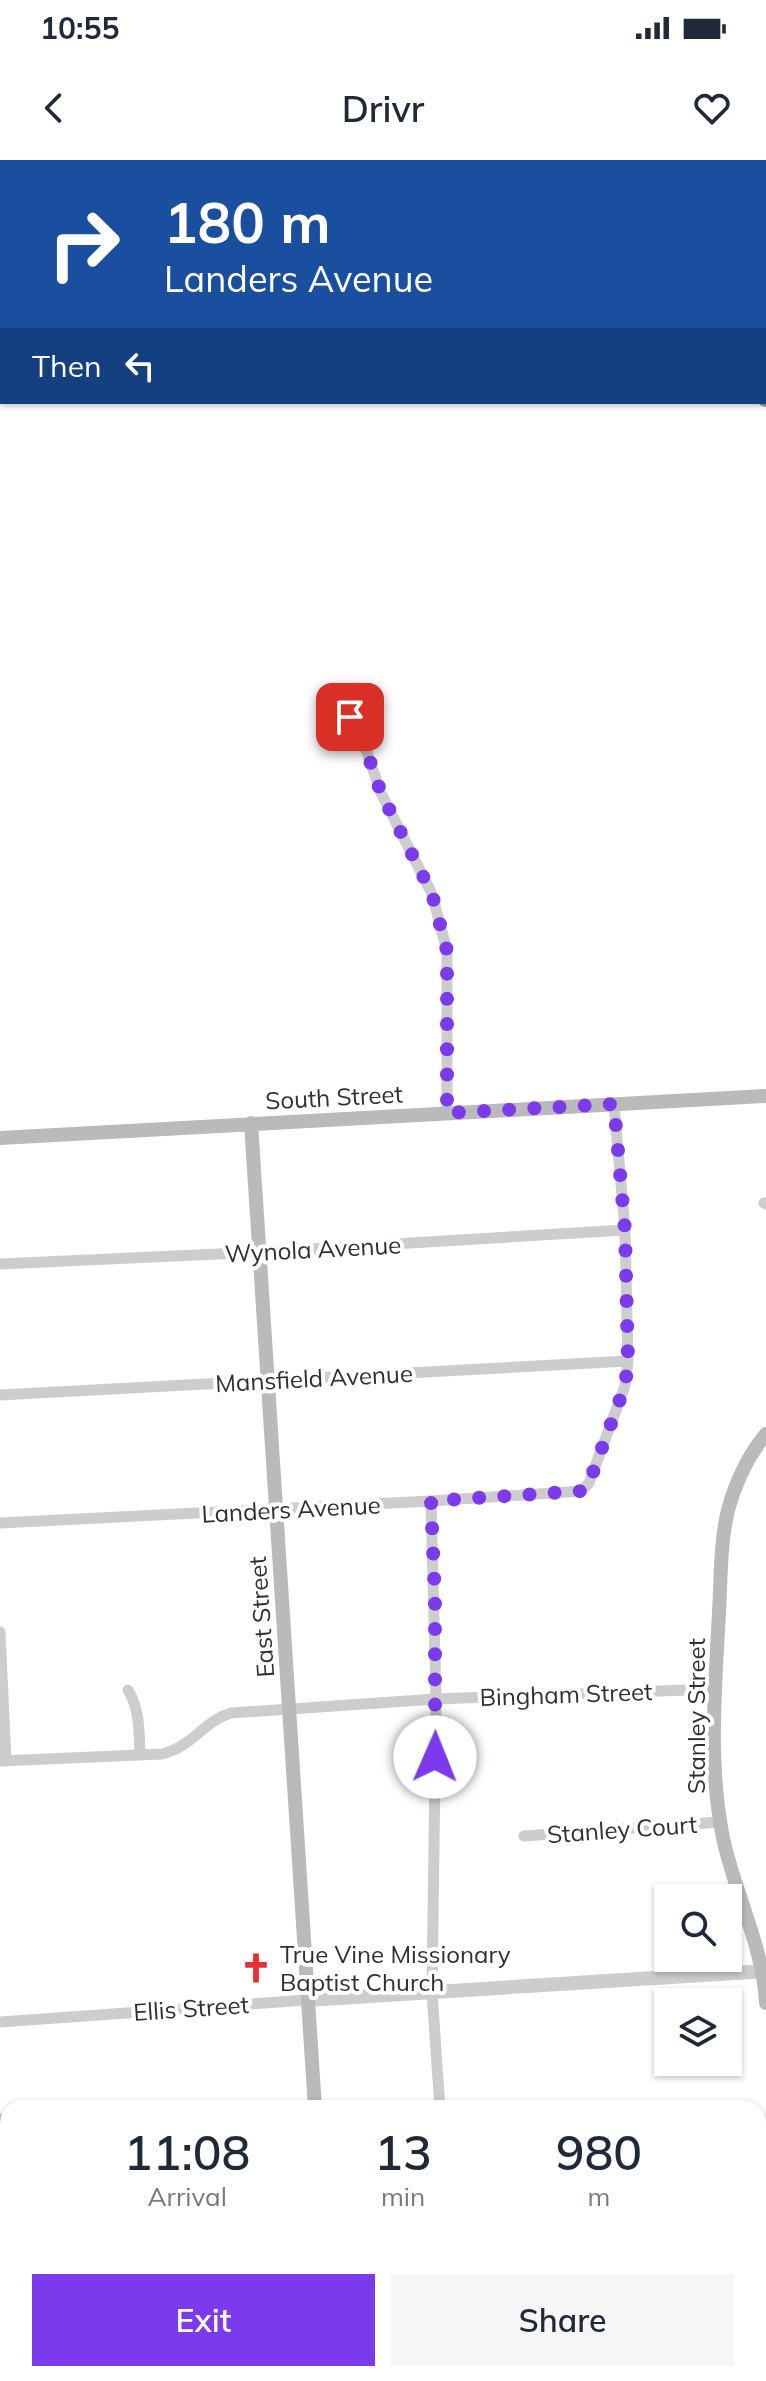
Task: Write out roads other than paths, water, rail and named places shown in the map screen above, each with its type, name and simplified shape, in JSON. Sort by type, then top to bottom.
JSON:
[{"type":"main road","name":"South Street","points":[[0,1138],[766,1096]]},
{"type":"main road","name":"East Street","points":[[251,1123],[314,2100]]},
{"type":"main road","name":"Stanley Street","points":[[766,1434],[746,1463],[726,1520],[713,1756],[720,1822],[732,1876],[764,1971],[766,2003]]},
{"type":"street","points":[[338,704],[361,735],[381,793],[432,894],[447,951],[447,1113]]},
{"type":"street","points":[[614,1104],[625,1230],[628,1361]]},
{"type":"street","name":"Wynola Avenue","points":[[0,1264],[625,1230]]},
{"type":"street","name":"Mansfield Avenue","points":[[0,1395],[628,1361]]},
{"type":"street","name":"Landers Avenue","points":[[0,1523],[582,1491],[589,1483],[625,1386],[628,1361]]},
{"type":"street","points":[[431,1501],[436,1699],[432,1993],[439,2100]]},
{"type":"street","points":[[0,1632],[3,1761]]},
{"type":"street","name":"Bingham Street","points":[[3,1761],[140,1755],[178,1750],[217,1717],[231,1713],[436,1699],[715,1689]]},
{"type":"street","points":[[128,1690],[135,1701],[139,1718],[140,1755]]},
{"type":"street","name":"Stanley Court","points":[[524,1836],[720,1822]]},
{"type":"street","name":"Ellis Street","points":[[0,2022],[764,1971]]},
{"type":"place","name":"True Vine Missionary Baptist Church","points":[[256,1968]]}]
